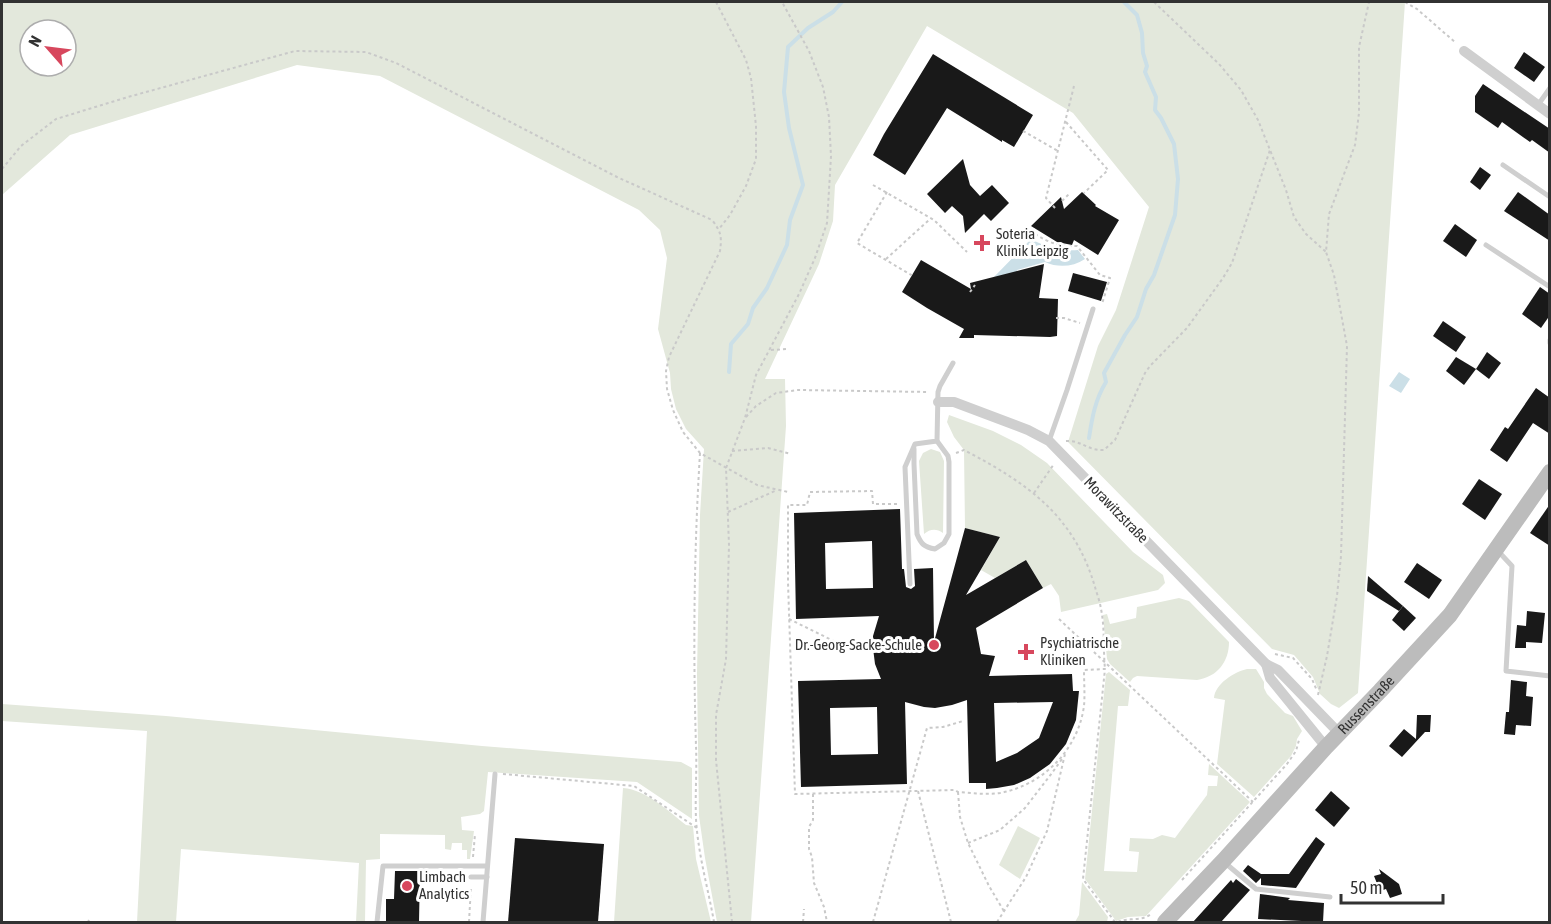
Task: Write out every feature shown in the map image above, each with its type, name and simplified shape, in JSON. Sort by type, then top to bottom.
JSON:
[{"type":"street","points":[[1464,51],[1550,114]]},
{"type":"street","name":"Morawitzstraße","points":[[938,397],[1028,430],[1049,441],[1266,664],[1278,670],[1339,733]]},
{"type":"street","name":"Russenstraße","points":[[1159,917],[1223,861],[1450,615],[1550,472]]},
{"type":"street","name":"Morawitzstraße","points":[[1266,664],[1270,678],[1326,747]]},
{"type":"lane","points":[[1538,105],[1550,88]]},
{"type":"lane","points":[[1503,165],[1550,197]]},
{"type":"lane","points":[[1485,245],[1550,286]]},
{"type":"lane","points":[[1049,441],[1093,309]]},
{"type":"lane","points":[[915,444],[917,534],[920,543],[935,549],[944,543],[949,534],[948,456],[937,441],[938,397],[940,386],[953,363]]},
{"type":"lane","points":[[915,444],[937,441]]},
{"type":"lane","points":[[910,584],[905,467],[915,444]]},
{"type":"lane","points":[[1496,550],[1512,566],[1506,671],[1550,676]]},
{"type":"lane","points":[[483,922],[495,774]]},
{"type":"lane","points":[[1223,861],[1256,889],[1330,897]]},
{"type":"lane","points":[[377,922],[383,866],[488,866]]},
{"type":"lane","points":[[471,877],[487,877]]},
{"type":"path","points":[[716,2],[746,60],[751,78],[756,137],[756,159],[746,186],[730,215],[719,229]]},
{"type":"path","points":[[732,922],[716,760],[716,715],[726,659],[729,545],[726,468],[745,418],[756,375],[799,294],[827,223],[831,156],[829,117],[823,87],[809,51],[782,2]]},
{"type":"path","points":[[1154,2],[1220,64],[1241,90],[1258,120],[1286,190],[1294,217],[1306,234],[1326,252]]},
{"type":"path","points":[[1318,695],[1337,596],[1341,556],[1347,346],[1334,275],[1326,252],[1329,214],[1355,145],[1359,113],[1359,47],[1369,2]]},
{"type":"path","points":[[1405,2],[1417,9],[1464,51]]},
{"type":"path","points":[[2,169],[21,146],[56,119],[294,51],[366,51],[396,63],[617,177],[712,220],[722,238],[720,251],[669,357],[666,371],[667,389],[683,432],[700,453],[757,485],[788,492]]},
{"type":"path","points":[[1055,208],[1046,198],[1074,86]]},
{"type":"path","points":[[1065,122],[1108,170],[1084,193]]},
{"type":"path","points":[[1023,131],[1058,151]]},
{"type":"path","points":[[1063,441],[1074,440],[1095,451],[1104,450],[1115,440],[1135,393],[1150,366],[1187,328],[1232,263],[1270,150]]},
{"type":"path","points":[[873,185],[934,220],[967,252]]},
{"type":"path","points":[[887,192],[857,243],[913,276]]},
{"type":"path","points":[[1062,201],[1069,194]]},
{"type":"path","points":[[886,259],[931,218]]},
{"type":"path","points":[[1035,234],[1052,243],[1077,246],[1100,275],[1110,278],[1100,312],[1093,309]]},
{"type":"path","points":[[970,292],[975,285]]},
{"type":"path","points":[[1056,318],[1064,318],[1088,326]]},
{"type":"path","points":[[771,350],[788,349]]},
{"type":"path","points":[[745,418],[756,406],[776,393],[798,390],[938,397]]},
{"type":"path","points":[[732,451],[768,448],[790,454]]},
{"type":"path","points":[[948,456],[964,450],[999,468],[1034,493],[1070,531],[1089,568],[1101,610],[1105,669],[1083,879],[1117,922],[1159,917]]},
{"type":"path","points":[[700,453],[696,514],[694,683],[697,828],[714,922]]},
{"type":"path","points":[[1034,493],[1061,454]]},
{"type":"path","points":[[728,512],[778,490]]},
{"type":"path","points":[[906,504],[873,504],[872,491],[820,491],[810,492],[807,505],[788,505],[795,794],[955,790],[987,794],[999,793],[1020,787],[1042,776],[1065,754]]},
{"type":"path","points":[[789,619],[848,648]]},
{"type":"path","points":[[1059,619],[1253,801]]},
{"type":"path","points":[[968,843],[1000,830],[1025,808],[1065,754],[1077,732],[1084,700],[1084,670],[1105,669]]},
{"type":"path","points":[[873,922],[927,728],[943,727],[963,721]]},
{"type":"path","points":[[1176,886],[1293,757],[1299,740]]},
{"type":"path","points":[[997,922],[1005,913],[1026,877],[1047,831],[1065,754]]},
{"type":"path","points":[[495,774],[634,786],[697,828]]},
{"type":"path","points":[[918,791],[951,922]]},
{"type":"path","points":[[958,792],[960,817],[968,843],[988,886],[1005,913]]},
{"type":"path","points":[[813,794],[813,820],[809,827],[809,849],[812,856],[814,883],[824,907],[827,922]]},
{"type":"path","points":[[469,922],[471,877]]},
{"type":"path","points":[[803,922],[804,909]]},
{"type":"shaded area","points":[[2,2],[1405,2],[1358,693],[1339,708],[1331,704],[1320,694],[1313,677],[1294,655],[1272,649],[1068,442],[1098,346],[1116,310],[1149,207],[1073,113],[927,26],[835,185],[833,221],[819,264],[765,379],[785,379],[786,426],[751,922],[717,922],[699,816],[697,674],[700,515],[704,449],[686,429],[676,409],[670,373],[658,329],[667,258],[660,230],[639,210],[380,76],[297,65],[70,135],[2,195]]},
{"type":"shaded area","points":[[1031,239],[1054,248],[1078,250],[1085,259],[1065,266],[1045,262],[1017,270],[1017,274],[994,277]]},
{"type":"shaded area","points":[[1399,372],[1410,379],[1401,393],[1389,386]]},
{"type":"shaded area","points":[[949,415],[993,431],[1021,445],[1047,463],[1133,552],[1163,575],[1165,583],[1158,590],[1061,612],[1059,596],[1051,584],[1043,588],[1026,560],[995,578],[981,570],[1000,537],[965,528],[964,450],[954,437],[947,422]]},
{"type":"shaded area","points":[[931,449],[940,452],[944,461],[943,533],[933,530],[924,534],[919,461],[923,453]]},
{"type":"shaded area","points":[[1179,598],[1189,601],[1229,642],[1224,662],[1210,676],[1197,680],[1137,676],[1130,682],[1107,659],[1103,615],[1107,614],[1110,624],[1136,618],[1137,607]]},
{"type":"shaded area","points":[[1247,669],[1256,669],[1264,682],[1267,694],[1285,713],[1293,716],[1302,731],[1291,756],[1254,797],[1217,764],[1225,700],[1214,698],[1215,693],[1226,679]]},
{"type":"shaded area","points":[[1109,672],[1130,690],[1128,706],[1118,706],[1104,871],[1137,872],[1139,852],[1129,851],[1130,838],[1153,839],[1162,835],[1175,838],[1207,795],[1208,786],[1217,786],[1218,776],[1208,775],[1209,764],[1250,802],[1146,916],[1128,917],[1116,921],[1085,879],[1106,674]]},
{"type":"shaded area","points":[[2,704],[166,716],[681,762],[692,768],[692,819],[637,782],[488,772],[484,811],[480,814],[461,817],[462,830],[474,831],[470,859],[467,859],[467,850],[462,850],[462,843],[452,843],[451,850],[445,849],[445,835],[380,834],[380,859],[366,860],[365,922],[356,922],[359,863],[181,849],[176,922],[137,922],[147,731],[2,721]]},
{"type":"shaded area","points":[[623,788],[649,797],[686,825],[693,826],[696,859],[711,922],[614,922]]},
{"type":"shaded area","points":[[1018,826],[1040,838],[1020,879],[999,865]]},
{"type":"shaded area","points":[[1082,882],[1108,917],[1107,922],[1075,922],[1079,915]]},
{"type":"building","points":[[1524,52],[1545,67],[1534,82],[1514,68]]},
{"type":"building","points":[[933,54],[1033,115],[1014,147],[947,108],[905,175],[873,155]]},
{"type":"building","points":[[1483,84],[1550,129],[1550,153],[1502,122],[1498,128],[1475,112],[1475,96]]},
{"type":"building","points":[[963,159],[970,185],[980,196],[992,185],[1009,203],[991,221],[984,214],[965,233],[963,216],[952,206],[945,213],[927,194]]},
{"type":"building","points":[[1480,167],[1491,175],[1480,190],[1470,182]]},
{"type":"building","points":[[1082,192],[1095,206],[1119,220],[1098,255],[1074,240],[1072,245],[1057,242],[1031,226],[1061,197],[1064,209]]},
{"type":"building","points":[[1518,192],[1550,215],[1550,241],[1504,211]]},
{"type":"building","points":[[1455,224],[1477,240],[1466,257],[1443,241]]},
{"type":"building","name":"Soteria Klinik Leipzig","points":[[921,260],[971,289],[970,283],[1044,264],[1039,298],[1058,299],[1057,336],[974,335],[974,338],[959,338],[964,329],[902,292]]},
{"type":"building","points":[[1073,273],[1107,282],[1101,301],[1068,291]]},
{"type":"building","points":[[1540,287],[1550,294],[1550,315],[1541,328],[1522,314]]},
{"type":"building","points":[[1443,321],[1466,337],[1456,352],[1433,336]]},
{"type":"building","points":[[1487,352],[1501,363],[1489,379],[1476,369]]},
{"type":"building","points":[[1456,357],[1476,369],[1464,385],[1446,371]]},
{"type":"building","points":[[1536,388],[1550,398],[1550,434],[1533,423],[1507,462],[1490,450],[1505,427],[1508,429]]},
{"type":"building","points":[[1479,479],[1502,494],[1485,520],[1462,504]]},
{"type":"building","points":[[1550,504],[1550,546],[1530,533]]},
{"type":"building","points":[[900,509],[902,569],[904,569],[906,587],[911,589],[915,586],[914,569],[933,568],[934,642],[965,528],[1000,537],[966,595],[1026,560],[1043,588],[976,628],[981,654],[995,656],[989,676],[1072,674],[1073,691],[1079,691],[1076,720],[1066,744],[1050,764],[1030,778],[1014,785],[986,789],[986,783],[969,783],[967,700],[935,708],[905,702],[907,784],[801,787],[798,681],[881,679],[875,664],[873,648],[873,636],[879,616],[796,619],[794,513]],"holes":[[[872,541],[873,588],[826,589],[825,543]],[[1053,702],[1039,738],[1017,753],[996,762],[994,703]],[[877,707],[878,754],[831,755],[830,708]]]},
{"type":"building","points":[[1417,563],[1442,580],[1429,599],[1404,582]]},
{"type":"building","points":[[1368,576],[1403,606],[1399,611],[1367,591]]},
{"type":"building","points":[[1403,606],[1416,618],[1404,631],[1392,620]]},
{"type":"building","points":[[1527,611],[1545,613],[1542,643],[1526,642],[1526,648],[1515,648],[1517,625],[1526,626]]},
{"type":"building","points":[[1511,680],[1527,682],[1526,696],[1533,697],[1531,726],[1516,725],[1515,735],[1504,734],[1506,712],[1509,712]]},
{"type":"building","points":[[1417,715],[1431,715],[1430,732],[1425,732],[1402,757],[1389,746],[1404,729],[1416,739]]},
{"type":"building","points":[[1331,791],[1350,808],[1334,827],[1315,810]]},
{"type":"building","points":[[1316,837],[1325,844],[1296,888],[1261,885],[1261,878],[1256,883],[1243,871],[1248,865],[1261,874],[1289,874]]},
{"type":"building","points":[[515,838],[604,844],[598,922],[508,922]]},
{"type":"building","points":[[1379,869],[1399,884],[1402,894],[1390,898],[1386,889],[1380,891],[1374,876],[1381,874]]},
{"type":"building","name":"Limbach Analytics","points":[[395,871],[420,871],[419,922],[386,922],[386,899],[394,899]]},
{"type":"building","points":[[1236,879],[1250,890],[1221,922],[1193,922],[1231,880],[1233,883]]},
{"type":"building","points":[[1260,894],[1290,898],[1288,900],[1324,903],[1323,922],[1258,919]]},
{"type":"waterway","points":[[729,372],[731,344],[748,324],[753,308],[767,288],[787,245],[790,220],[803,185],[789,128],[784,92],[788,47],[808,28],[833,12],[842,2]]},
{"type":"waterway","points":[[1089,438],[1097,402],[1106,382],[1104,373],[1137,317],[1175,215],[1178,179],[1174,144],[1155,110],[1156,97],[1145,72],[1147,66],[1137,15],[1124,2]]},
{"type":"place","name":"Soteria Klinik Leipzig","points":[[982,243]]},
{"type":"place","name":"Dr.-Georg-Sacke-Schule","points":[[934,645]]},
{"type":"place","name":"Psychiatrische Kliniken","points":[[1026,652]]},
{"type":"place","name":"Limbach Analytics","points":[[407,886]]}]
